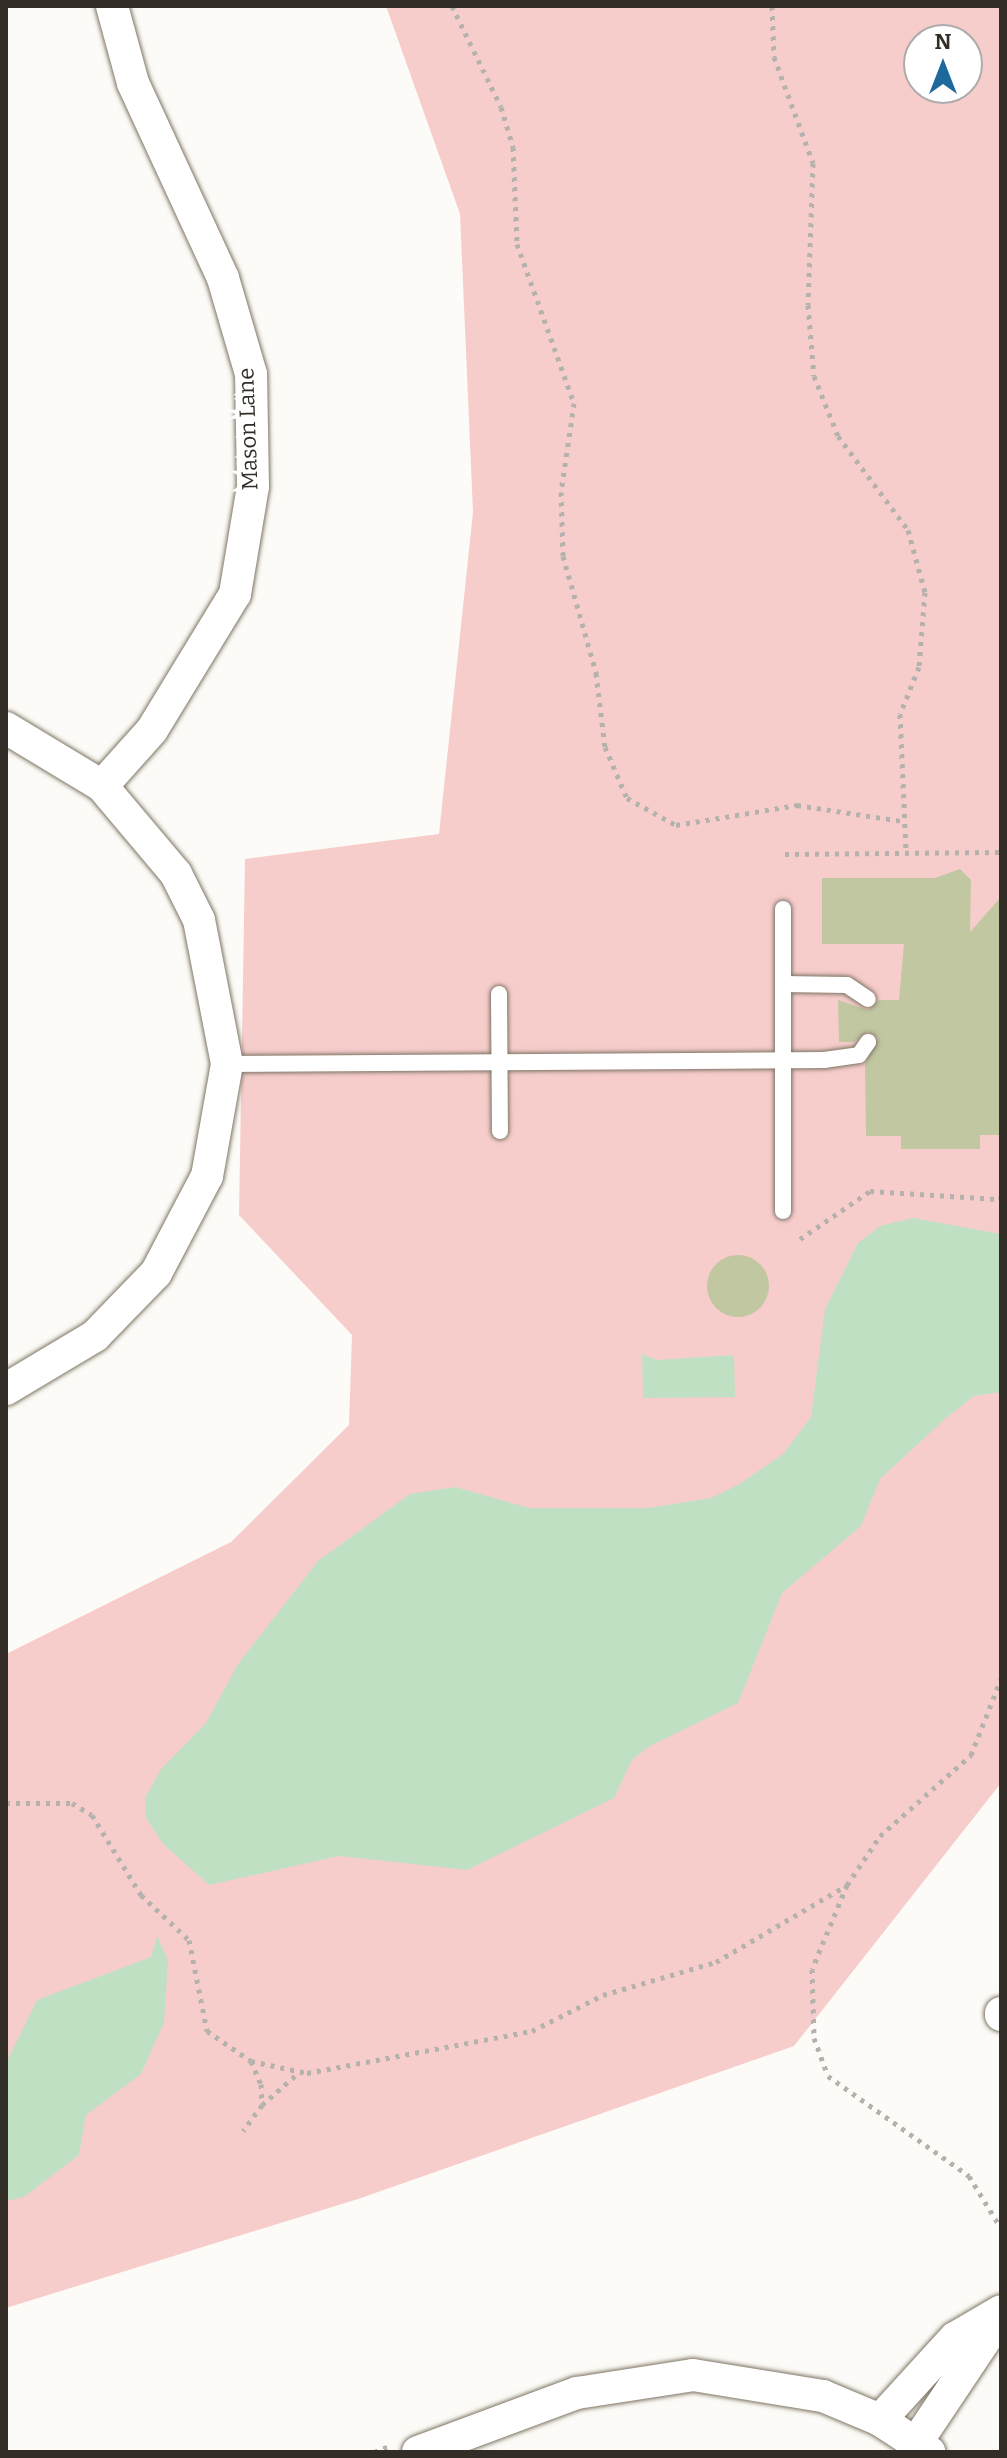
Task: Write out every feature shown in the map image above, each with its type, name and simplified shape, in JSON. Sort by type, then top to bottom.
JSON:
[{"type":"street","name":"Mason Lane","points":[[102,786],[152,730],[235,594],[253,486],[251,374],[223,278],[133,83],[112,6]]},
{"type":"street","points":[[6,728],[102,786],[163,854],[199,920],[227,1064],[207,1176],[156,1273],[95,1336],[6,1389]]},
{"type":"street","points":[[880,2420],[955,2338],[1001,2314]]},
{"type":"street","points":[[418,2452],[577,2393],[662,2377],[772,2383],[880,2420],[922,2447],[1001,2314]]},
{"type":"lane","points":[[783,909],[783,1211]]},
{"type":"lane","points":[[783,984],[847,985],[868,999]]},
{"type":"lane","points":[[499,994],[500,1131]]},
{"type":"lane","points":[[227,1064],[846,1058],[868,1042]]},
{"type":"path","points":[[452,6],[501,107],[513,147],[517,244],[574,403],[561,492],[563,556],[596,673],[605,747],[627,798],[676,825],[797,805],[901,821]]},
{"type":"path","points":[[772,6],[774,57],[813,163],[808,305],[814,376],[838,436],[908,530],[925,592],[919,667],[900,714],[901,821],[906,853]]},
{"type":"path","points":[[785,854],[1001,852]]},
{"type":"path","points":[[800,1239],[870,1191],[1000,1199]]},
{"type":"path","points":[[1001,1679],[971,1755],[880,1836],[847,1885],[812,1969],[814,2038],[828,2076],[969,2176],[1001,2228]]},
{"type":"path","points":[[6,1803],[72,1803],[92,1815],[141,1895],[189,1940],[207,2031],[251,2061],[298,2074],[532,2031],[603,1995],[716,1962],[847,1885]]},
{"type":"path","points":[[251,2061],[262,2105]]},
{"type":"path","points":[[243,2131],[262,2105],[298,2074]]},
{"type":"shaded area","points":[[386,6],[1001,6],[1001,1783],[794,2046],[358,2199],[6,2308],[6,1654],[231,1542],[349,1425],[352,1335],[239,1215],[245,859],[439,834],[473,512],[460,214]]},
{"type":"shaded area","points":[[913,1218],[1001,1234],[1001,1392],[974,1396],[946,1418],[880,1479],[861,1526],[782,1593],[738,1703],[648,1747],[632,1760],[614,1798],[467,1870],[339,1856],[209,1885],[163,1844],[146,1818],[145,1798],[161,1769],[206,1723],[238,1664],[318,1561],[410,1494],[455,1487],[529,1508],[648,1508],[711,1498],[738,1485],[783,1454],[811,1417],[825,1309],[858,1243],[880,1226]]},
{"type":"shaded area","points":[[642,1354],[657,1360],[734,1355],[735,1397],[643,1398]]},
{"type":"shaded area","points":[[157,1936],[168,1960],[164,2023],[141,2074],[86,2115],[79,2155],[24,2197],[6,2201],[6,2063],[37,2000],[151,1957]]},
{"type":"building","points":[[960,869],[971,880],[970,932],[1001,897],[1001,1135],[980,1135],[980,1149],[901,1149],[901,1136],[866,1136],[865,1064],[878,1038],[868,1031],[854,1042],[839,1042],[838,1000],[868,1010],[879,1000],[899,1000],[904,944],[822,944],[822,878],[935,878]]},
{"type":"building","points":[[732,1255],[744,1255],[760,1264],[767,1274],[767,1298],[760,1308],[744,1317],[732,1317],[712,1303],[707,1292],[707,1280],[721,1260]]}]
